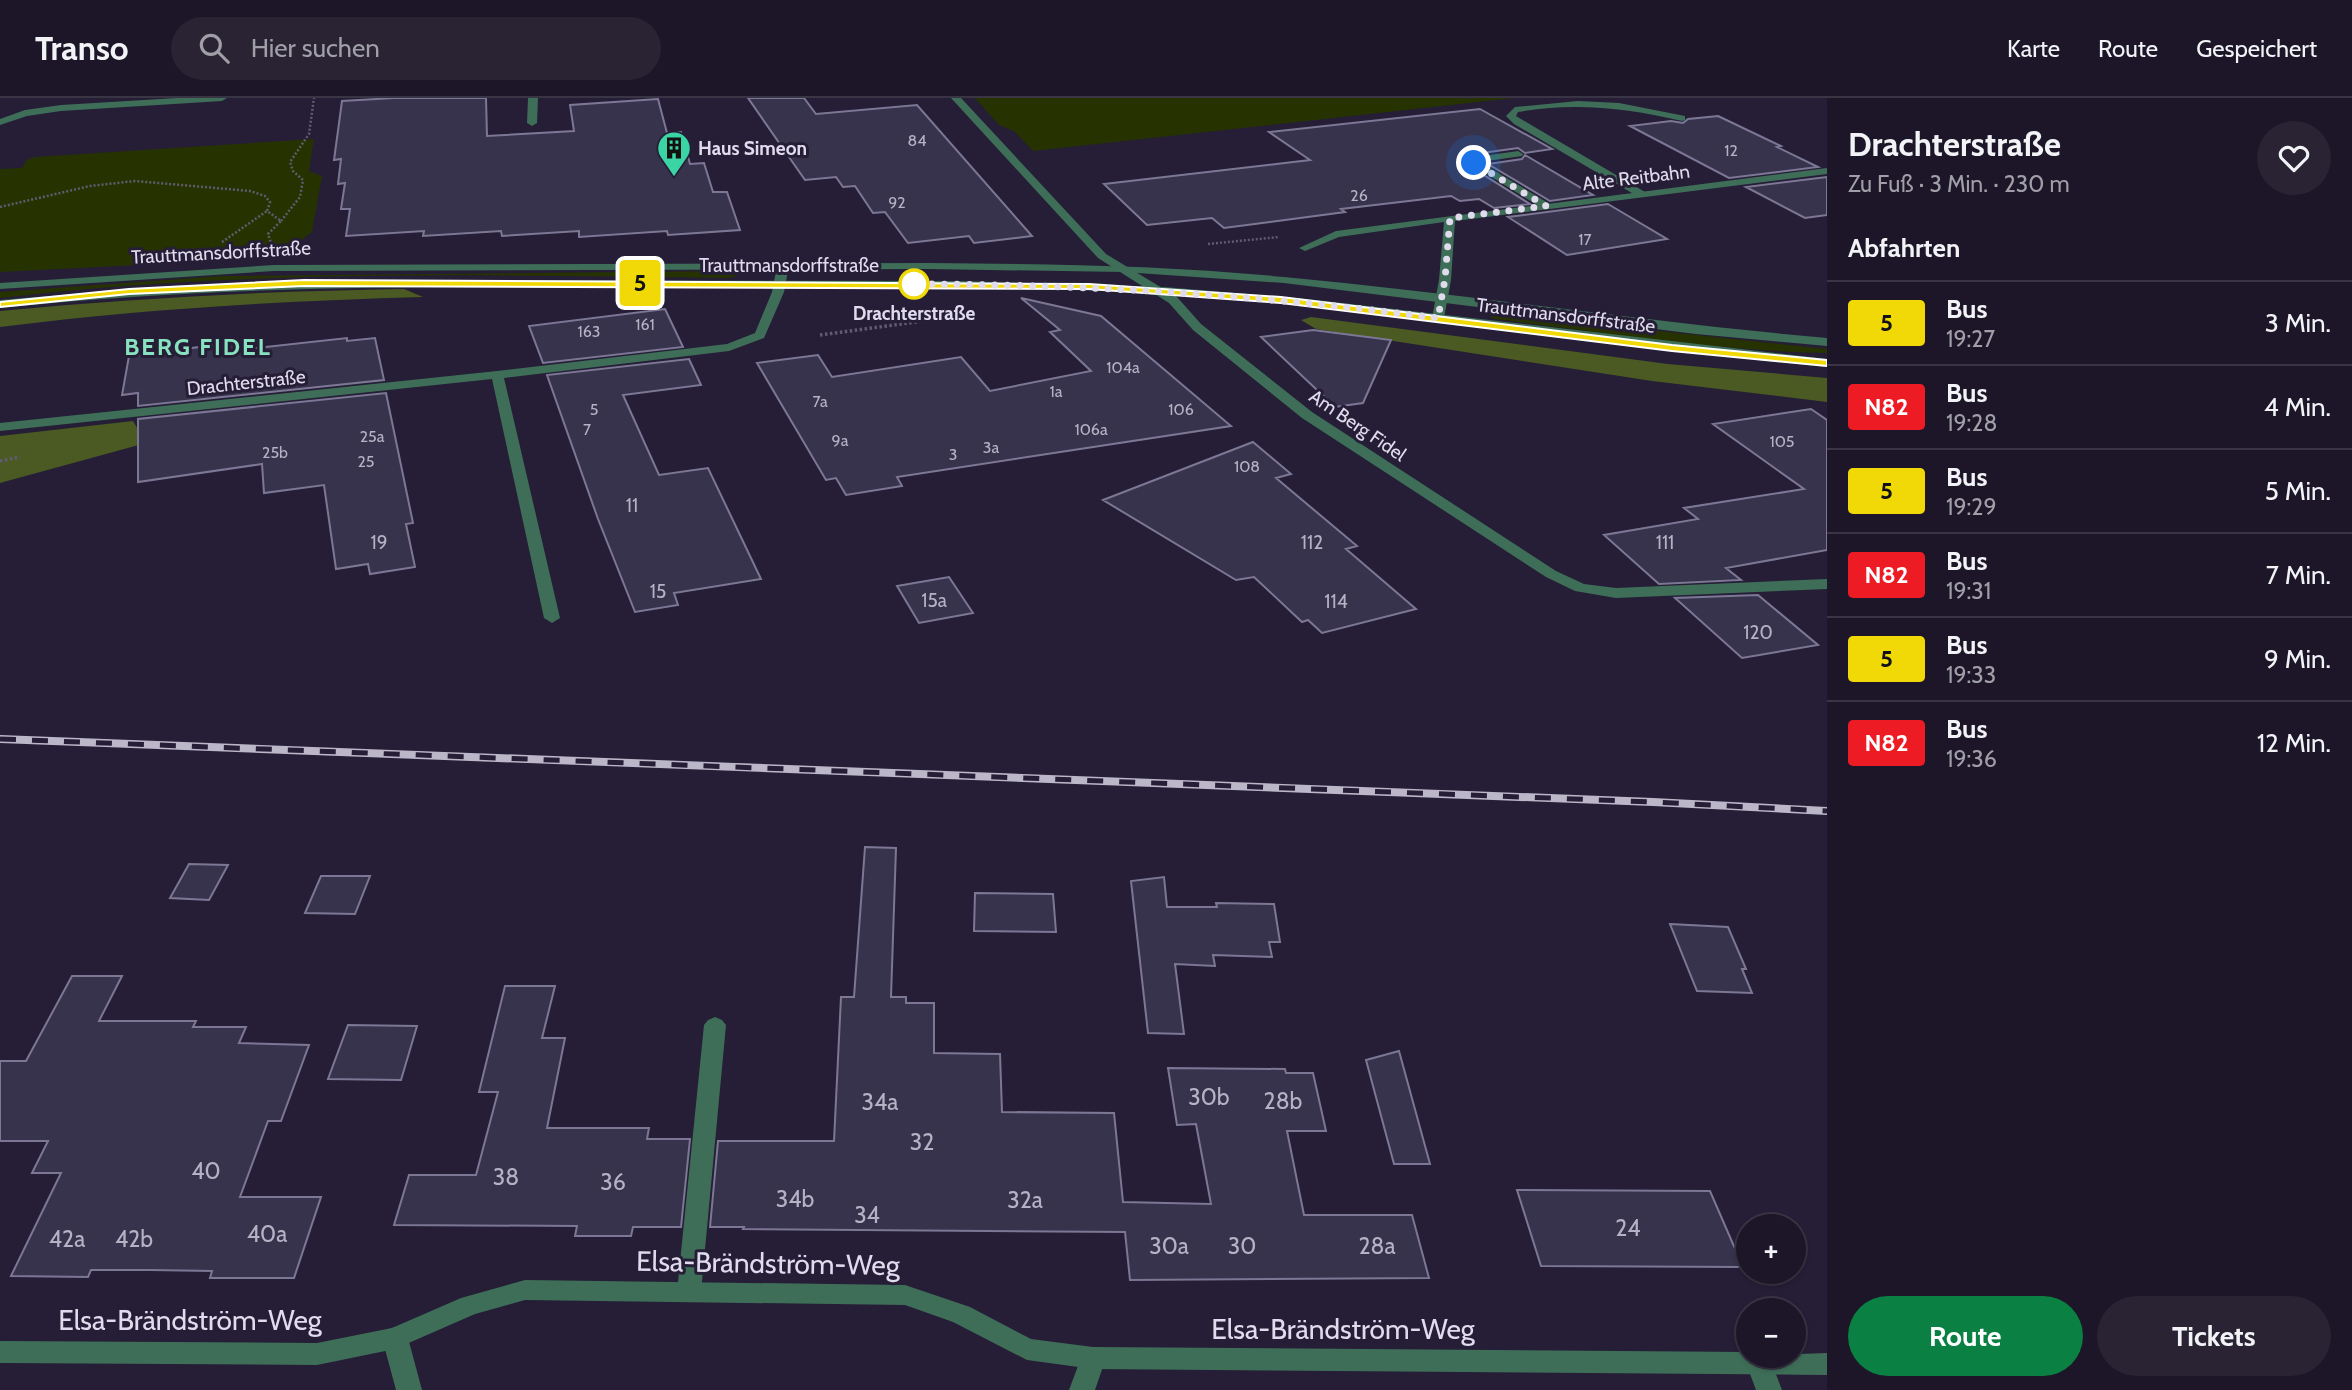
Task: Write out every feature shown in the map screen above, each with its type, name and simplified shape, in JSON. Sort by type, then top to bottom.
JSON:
[{"type":"street","points":[[0,122],[25,113],[61,108],[222,98]]},
{"type":"street","points":[[532,122],[533,98]]},
{"type":"street","name":"Am Berg Fidel","points":[[956,98],[1102,256],[1173,300],[1206,335],[1313,419],[1551,575],[1580,587],[1616,593],[1827,584]]},
{"type":"street","points":[[1641,194],[1511,116],[1515,110],[1533,104],[1590,101],[1620,104],[1682,118]]},
{"type":"street","points":[[1518,154],[1475,160],[1474,163],[1546,206]]},
{"type":"street","name":"Alte Reitbahn","points":[[1305,247],[1336,234],[1827,171]]},
{"type":"street","points":[[1438,318],[1450,218]]},
{"type":"street","name":"Trauttmansdorffstraße","points":[[0,286],[188,271],[287,267],[783,266],[1122,269],[1284,280],[1696,330],[1827,342]]},
{"type":"street","name":"Drachterstraße","points":[[0,427],[497,375],[729,347],[760,335],[780,284],[783,266]]},
{"type":"street","name":"Trauttmansdorffstraße","points":[[0,304],[129,292],[304,283],[1000,284],[1156,290],[1293,301],[1672,348],[1827,363]]},
{"type":"street","points":[[497,375],[552,618]]},
{"type":"street","points":[[689,1292],[715,1025]]},
{"type":"street","name":"Elsa-Brändström-Weg","points":[[0,1352],[317,1354],[395,1338],[470,1305],[526,1290],[905,1295],[961,1314],[1027,1349],[1093,1358],[1736,1363]]},
{"type":"street","points":[[395,1338],[409,1390]]},
{"type":"street","points":[[1082,1390],[1093,1358]]},
{"type":"street","name":"Elsa-Brändström-Weg","points":[[1806,1364],[1827,1364]]},
{"type":"street","points":[[1761,1368],[1769,1390]]},
{"type":"path","points":[[272,247],[268,234],[300,197],[303,180],[293,171],[290,162],[309,134],[314,98]]},
{"type":"path","points":[[0,207],[90,186],[155,181],[250,191],[265,196],[270,202],[267,211],[281,221]]},
{"type":"path","points":[[1197,245],[1336,234]]},
{"type":"green space","points":[[975,98],[1514,98],[1033,151],[1014,131],[999,125]]},
{"type":"green space","points":[[314,139],[309,171],[322,176],[312,232],[277,258],[0,272],[0,169],[22,168],[27,160],[35,157]]},
{"type":"green space","points":[[729,271],[736,276],[456,275],[273,278],[182,282],[0,298],[0,292],[222,276]]},
{"type":"green space","points":[[404,289],[423,297],[211,307],[0,327],[0,311],[202,296]]},
{"type":"green space","points":[[1491,313],[1827,349],[1827,353],[1661,341],[1495,319],[1490,317]]},
{"type":"green space","points":[[1311,317],[1668,364],[1827,378],[1827,402],[1652,381],[1316,329],[1301,320]]},
{"type":"green space","points":[[133,421],[146,443],[0,483],[0,436]]},
{"type":"building","points":[[486,98],[487,136],[574,131],[570,105],[658,99],[667,133],[681,132],[690,164],[704,163],[713,192],[727,192],[740,230],[668,235],[667,231],[579,237],[579,231],[502,236],[501,231],[423,236],[424,231],[346,236],[350,209],[341,209],[345,183],[338,184],[341,159],[334,160],[342,101]]},
{"type":"building","points":[[748,98],[804,98],[816,114],[917,105],[1032,236],[974,243],[969,236],[908,243],[885,212],[873,213],[855,186],[843,187],[836,177],[805,180]]},
{"type":"building","points":[[1480,109],[1552,149],[1525,153],[1518,148],[1475,154],[1467,161],[1468,165],[1530,204],[1494,208],[1479,199],[1460,201],[1451,196],[1341,209],[1345,212],[1224,228],[1212,218],[1147,225],[1104,184],[1310,160],[1269,132]]},
{"type":"building","points":[[1718,116],[1818,167],[1729,178],[1630,126],[1671,121],[1683,123],[1688,119]]},
{"type":"building","points":[[1525,155],[1593,195],[1550,201],[1488,164],[1522,159]]},
{"type":"building","points":[[1827,177],[1827,215],[1805,218],[1746,187]]},
{"type":"building","points":[[1608,204],[1667,239],[1567,255],[1508,217]]},
{"type":"building","points":[[1021,298],[1101,316],[1231,426],[897,477],[902,486],[846,495],[836,478],[826,480],[757,363],[818,355],[832,377],[961,357],[990,391],[1091,371],[1050,332],[1060,330]]},
{"type":"building","points":[[665,309],[683,347],[543,363],[529,326]]},
{"type":"building","points":[[1313,330],[1391,340],[1363,403],[1335,407],[1261,337]]},
{"type":"building","points":[[347,338],[347,341],[375,338],[384,380],[138,406],[138,393],[122,395],[129,356],[239,342],[238,350]]},
{"type":"building","points":[[689,359],[701,385],[623,395],[659,475],[708,468],[761,579],[674,593],[678,605],[635,612],[598,519],[547,375]]},
{"type":"building","points":[[386,393],[413,523],[406,524],[415,567],[370,574],[368,564],[336,569],[324,485],[264,493],[262,464],[138,482],[138,419]]},
{"type":"building","points":[[1811,409],[1827,420],[1827,550],[1726,568],[1741,580],[1659,584],[1604,535],[1698,519],[1684,508],[1804,489],[1713,424]]},
{"type":"building","points":[[1253,442],[1291,474],[1276,478],[1357,546],[1346,549],[1416,609],[1322,633],[1308,620],[1302,622],[1254,577],[1236,580],[1103,500]]},
{"type":"building","points":[[949,577],[973,613],[919,623],[897,586]]},
{"type":"building","points":[[1758,595],[1818,645],[1742,658],[1675,598]]},
{"type":"building","points":[[865,847],[896,848],[891,997],[906,997],[906,1003],[934,1003],[934,1053],[1000,1054],[1002,1112],[1114,1113],[1123,1202],[1211,1204],[1196,1124],[1177,1125],[1168,1068],[1285,1069],[1286,1073],[1313,1073],[1326,1131],[1287,1131],[1304,1215],[1412,1215],[1429,1278],[1130,1280],[1125,1232],[710,1227],[718,1141],[834,1141],[841,997],[854,997]]},
{"type":"building","points":[[189,864],[228,865],[209,900],[170,898]]},
{"type":"building","points":[[321,876],[370,876],[355,914],[305,913]]},
{"type":"building","points":[[1164,877],[1167,907],[1217,907],[1216,903],[1274,904],[1280,942],[1269,942],[1272,957],[1213,955],[1215,966],[1175,964],[1184,1034],[1148,1033],[1131,881]]},
{"type":"building","points":[[975,893],[1053,894],[1056,932],[974,931]]},
{"type":"building","points":[[1670,924],[1728,927],[1746,969],[1742,969],[1752,993],[1697,991]]},
{"type":"building","points":[[72,976],[122,976],[99,1021],[196,1021],[193,1027],[246,1027],[239,1043],[309,1045],[281,1121],[268,1121],[240,1197],[321,1197],[294,1278],[210,1278],[212,1271],[150,1270],[91,1270],[88,1277],[11,1276],[61,1173],[32,1173],[48,1141],[0,1141],[0,1061],[26,1061]]},
{"type":"building","points":[[505,986],[555,986],[542,1038],[565,1038],[547,1128],[649,1128],[647,1139],[690,1139],[681,1227],[633,1227],[631,1236],[575,1236],[577,1226],[394,1225],[409,1175],[476,1175],[498,1092],[479,1092]]},
{"type":"building","points":[[348,1025],[417,1026],[401,1080],[328,1079]]},
{"type":"building","points":[[1399,1051],[1430,1164],[1394,1164],[1366,1060]]},
{"type":"building","points":[[1517,1190],[1710,1191],[1736,1251],[1736,1267],[1541,1266]]},
{"type":"railway","points":[[0,739],[1653,802],[1827,811]]},
{"type":"bus line","name":"5","points":[[0,304],[129,292],[304,283],[1089,286],[1281,300],[1672,348],[1827,363]]},
{"type":"place","name":"Haus Simeon","points":[[674,178]]},
{"type":"place","name":"Drachterstraße","points":[[914,284]]},
{"type":"district","name":"BERG FIDEL","points":[[198,347]]},
{"type":"route","points":[[914,284],[904,284],[1156,290],[1281,300],[1438,318],[1444,289],[1450,218],[1546,206],[1474,163]]}]
